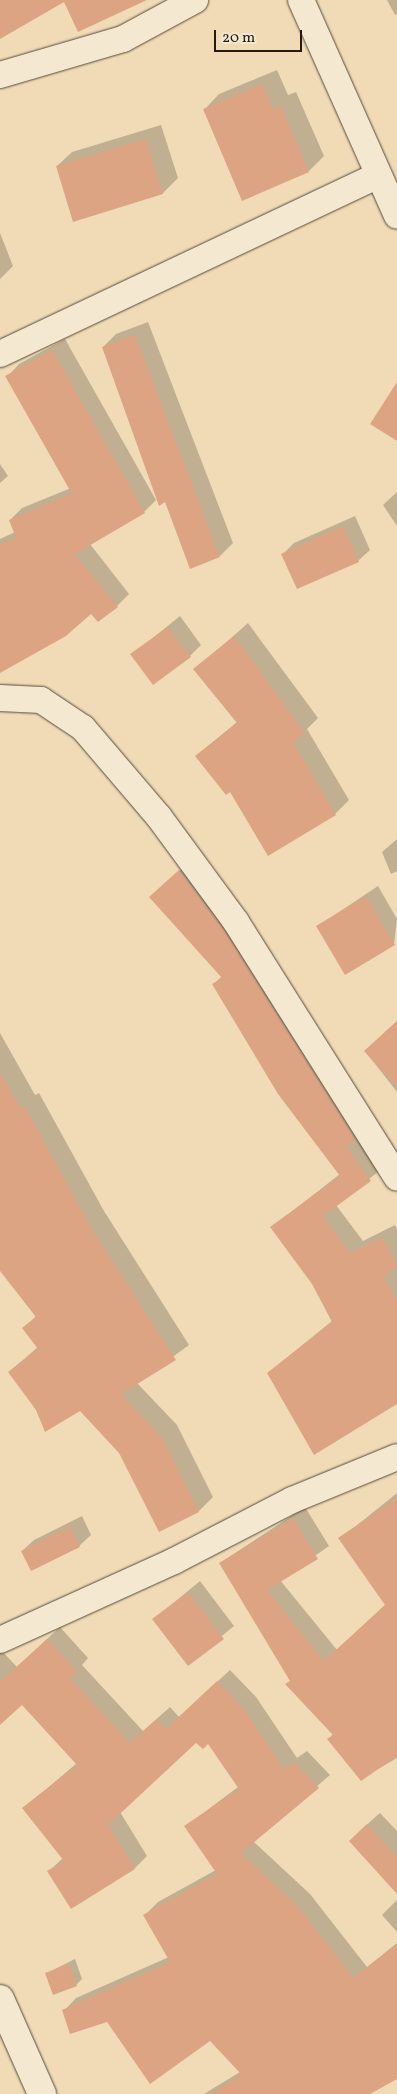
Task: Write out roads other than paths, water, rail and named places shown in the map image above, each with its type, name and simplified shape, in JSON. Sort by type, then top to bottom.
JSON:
[{"type":"street","points":[[0,75],[123,39],[196,0]]},
{"type":"street","points":[[301,0],[377,176],[397,216]]},
{"type":"street","points":[[0,354],[377,176]]},
{"type":"street","points":[[0,698],[42,700],[83,728],[159,817],[236,922],[397,1178]]},
{"type":"street","points":[[0,1640],[174,1561],[292,1500],[397,1457]]},
{"type":"street","points":[[0,1999],[42,2094]]}]
